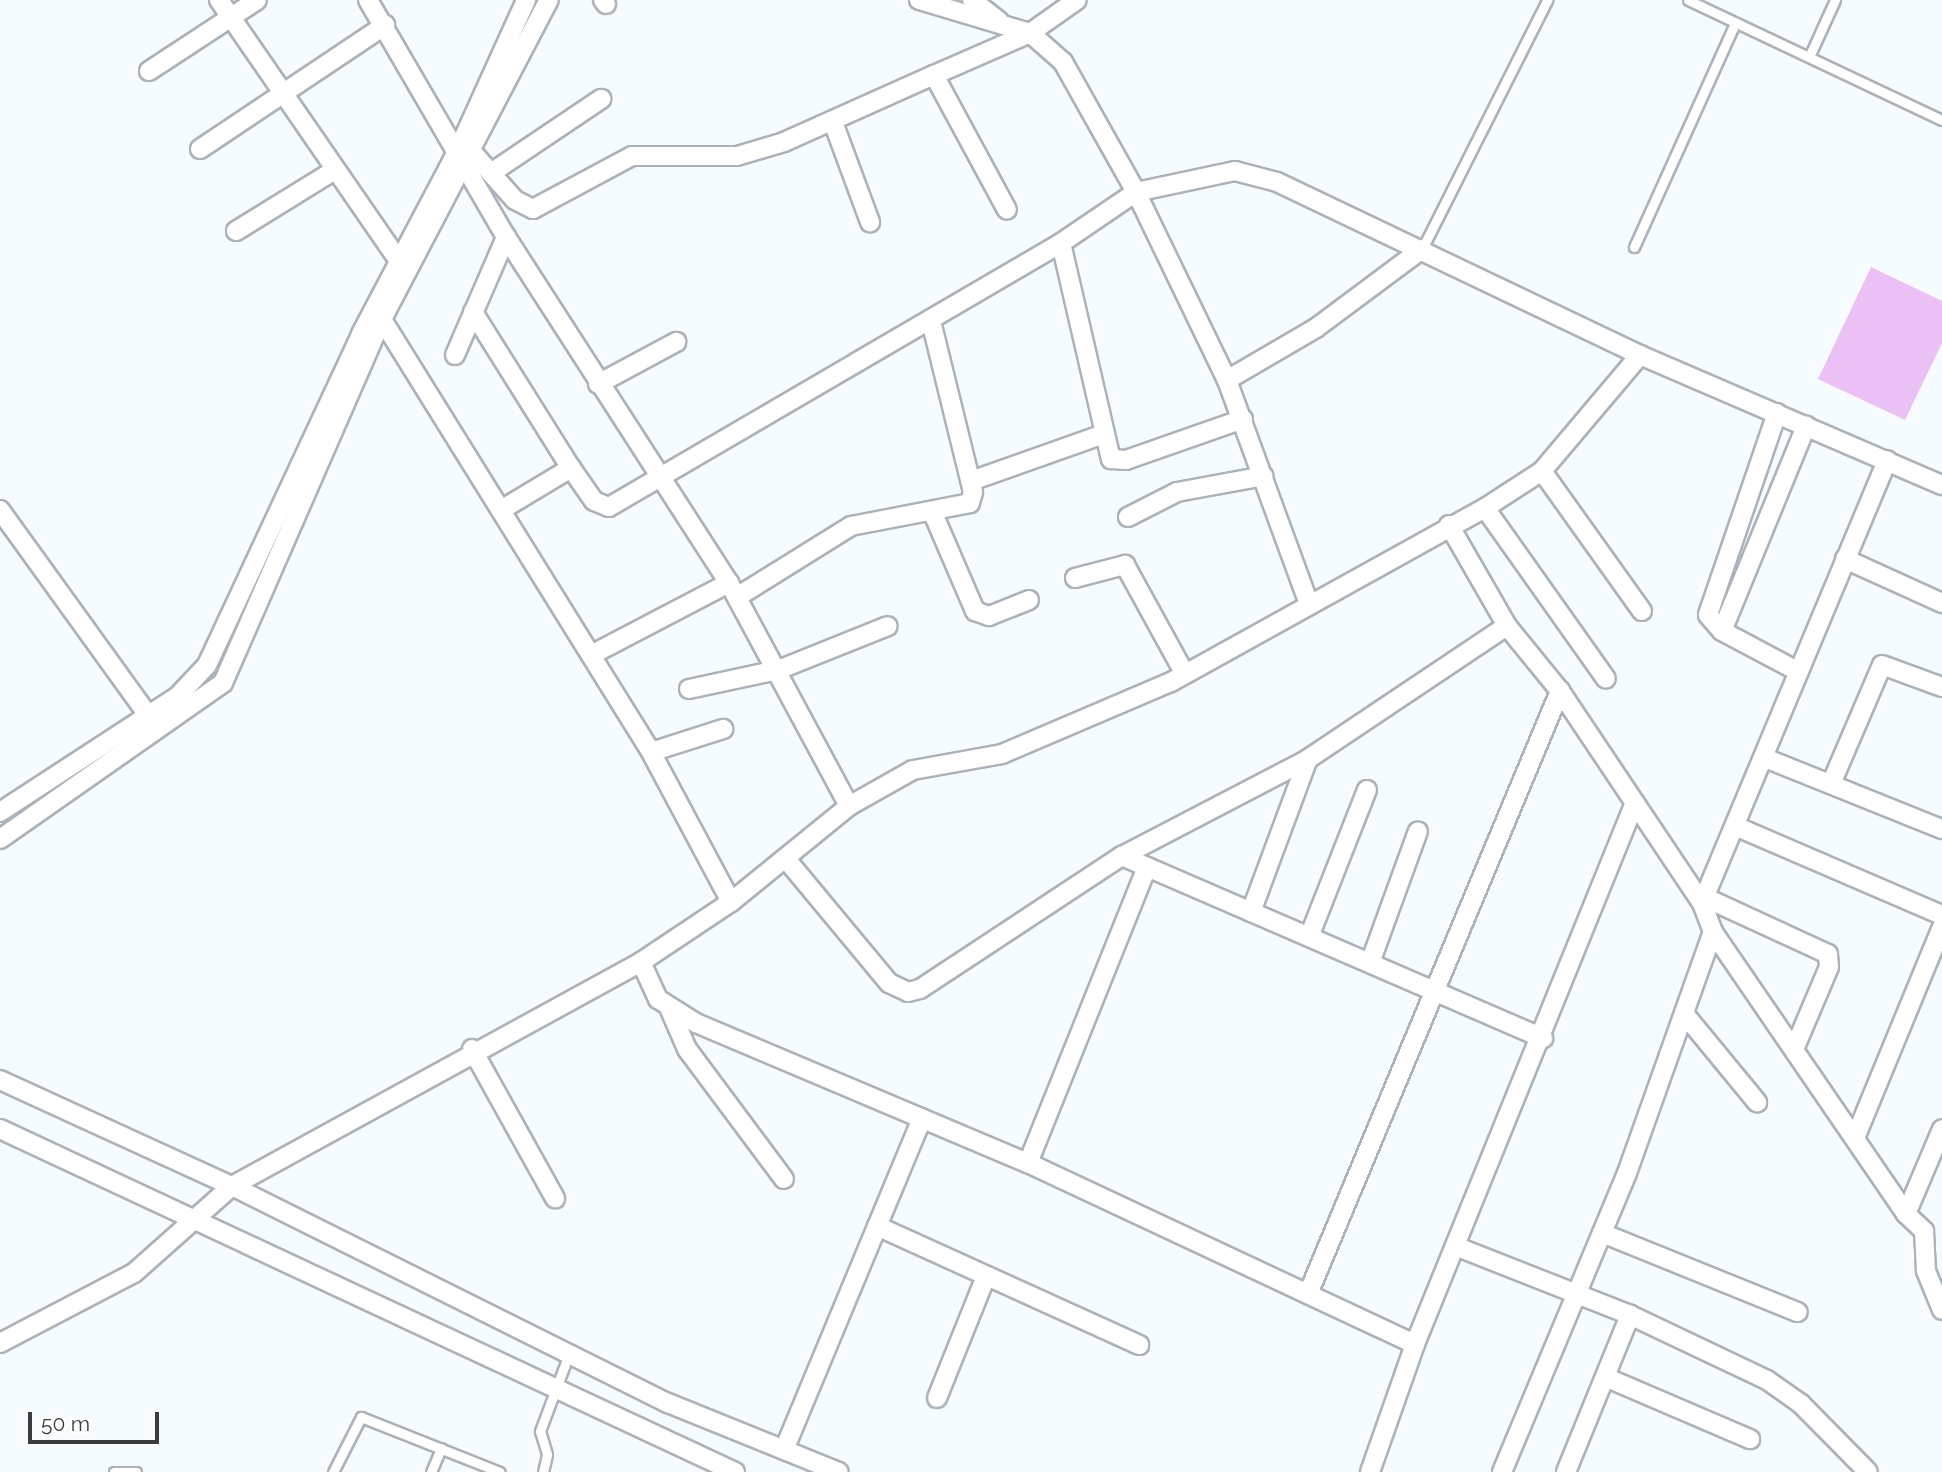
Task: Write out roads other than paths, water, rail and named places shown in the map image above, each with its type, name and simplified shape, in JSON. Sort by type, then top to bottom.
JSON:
[{"type":"street","points":[[219,0],[279,93],[398,259]]},
{"type":"street","points":[[149,72],[257,0]]},
{"type":"street","points":[[368,0],[466,155],[506,237],[659,480],[733,590],[849,806]]},
{"type":"street","points":[[0,839],[205,701],[234,664],[398,259],[466,155],[526,0]]},
{"type":"street","points":[[0,812],[194,682],[214,653],[378,313],[549,0]]},
{"type":"street","points":[[919,0],[999,21],[1030,33],[1063,62],[1136,192],[1227,380],[1244,419],[1309,604]]},
{"type":"street","points":[[972,0],[999,21]]},
{"type":"street","points":[[466,155],[533,209],[632,156],[737,156],[832,122],[1030,33],[1077,0]]},
{"type":"street","points":[[200,149],[279,93],[385,25]]},
{"type":"street","points":[[934,75],[1007,210]]},
{"type":"street","points":[[491,173],[601,99]]},
{"type":"street","points":[[832,122],[870,222]]},
{"type":"street","points":[[236,231],[333,171]]},
{"type":"street","points":[[473,312],[571,468],[594,501],[608,507],[931,321],[1061,243],[1136,192],[1235,171],[1277,182],[1640,355],[1942,485]]},
{"type":"street","points":[[455,355],[506,237]]},
{"type":"street","points":[[1061,243],[1104,434],[1117,461],[1244,419]]},
{"type":"street","points":[[1227,380],[1317,328],[1422,249]]},
{"type":"street","points":[[378,313],[651,752],[731,902]]},
{"type":"street","points":[[591,655],[733,590],[850,526],[970,503],[971,481],[931,321]]},
{"type":"street","points":[[598,384],[676,342]]},
{"type":"street","points":[[0,1343],[134,1273],[194,1216],[232,1186],[472,1049],[641,962],[731,902],[849,806],[913,770],[1002,754],[1185,674],[1449,525],[1485,508],[1542,471],[1640,355]]},
{"type":"street","points":[[1777,413],[1709,606],[1711,622],[1722,631],[1799,672]]},
{"type":"street","points":[[1722,631],[1806,426]]},
{"type":"street","points":[[971,481],[1104,434]]},
{"type":"street","points":[[1703,900],[1765,758],[1887,460]]},
{"type":"street","points":[[501,510],[571,468]]},
{"type":"street","points":[[1542,471],[1642,611]]},
{"type":"street","points":[[1128,517],[1177,492],[1264,476]]},
{"type":"street","points":[[1485,508],[1606,679]]},
{"type":"street","points":[[0,510],[147,715]]},
{"type":"street","points":[[932,511],[975,611],[989,616],[1029,600]]},
{"type":"street","points":[[1449,525],[1507,626],[1560,691],[1634,805],[1703,900],[1713,932],[1795,1047],[1906,1214],[1933,1229],[1926,1271],[1942,1310]]},
{"type":"street","points":[[1845,559],[1942,603]]},
{"type":"street","points":[[1075,578],[1125,565],[1185,674]]},
{"type":"street","points":[[689,689],[778,670],[888,626]]},
{"type":"street","points":[[786,859],[890,984],[908,992],[1122,856],[1308,759],[1507,626]]},
{"type":"street","points":[[214,653],[234,664]]},
{"type":"street","points":[[1831,784],[1882,665],[1942,687]]},
{"type":"street","points":[[1308,1294],[1560,691]]},
{"type":"street","points":[[651,752],[723,729]]},
{"type":"street","points":[[1765,758],[1942,829]]},
{"type":"street","points":[[1251,912],[1308,759]]},
{"type":"street","points":[[1310,937],[1367,790]]},
{"type":"street","points":[[1370,1472],[1415,1344],[1544,1038],[1634,805]]},
{"type":"street","points":[[1735,826],[1942,915]]},
{"type":"street","points":[[1370,963],[1418,831]]},
{"type":"street","points":[[1122,856],[1544,1038]]},
{"type":"street","points":[[1028,1163],[1147,867]]},
{"type":"street","points":[[1703,900],[1828,954],[1829,967],[1795,1047]]},
{"type":"street","points":[[1856,1138],[1942,928]]},
{"type":"street","points":[[1502,1472],[1602,1233],[1686,1016],[1713,932]]},
{"type":"street","points":[[641,962],[670,1010],[687,1049],[784,1179]]},
{"type":"street","points":[[670,1010],[1028,1163],[1415,1344]]},
{"type":"street","points":[[1686,1016],[1757,1102]]},
{"type":"street","points":[[472,1049],[555,1198]]},
{"type":"street","points":[[0,1080],[232,1186],[569,1354],[839,1472]]},
{"type":"street","points":[[784,1450],[922,1119]]},
{"type":"street","points":[[0,1129],[194,1216],[708,1466],[735,1472]]},
{"type":"street","points":[[1906,1214],[1936,1162],[1942,1129]]},
{"type":"street","points":[[877,1226],[1139,1345]]},
{"type":"street","points":[[1602,1233],[1798,1312]]},
{"type":"street","points":[[1455,1246],[1630,1315],[1767,1380],[1801,1404],[1868,1472]]},
{"type":"street","points":[[937,1398],[986,1276]]},
{"type":"street","points":[[1566,1472],[1630,1315]]},
{"type":"street","points":[[1605,1377],[1750,1439]]},
{"type":"lane","points":[[1422,249],[1547,0]]},
{"type":"lane","points":[[1688,0],[1942,120]]},
{"type":"lane","points":[[1809,57],[1835,0]]},
{"type":"lane","points":[[1634,247],[1735,23]]},
{"type":"lane","points":[[543,1472],[547,1454],[538,1439],[569,1354]]},
{"type":"lane","points":[[333,1472],[361,1417],[500,1472]]},
{"type":"lane","points":[[432,1472],[441,1448]]},
{"type":"lane","points":[[114,1472],[136,1472]]}]
